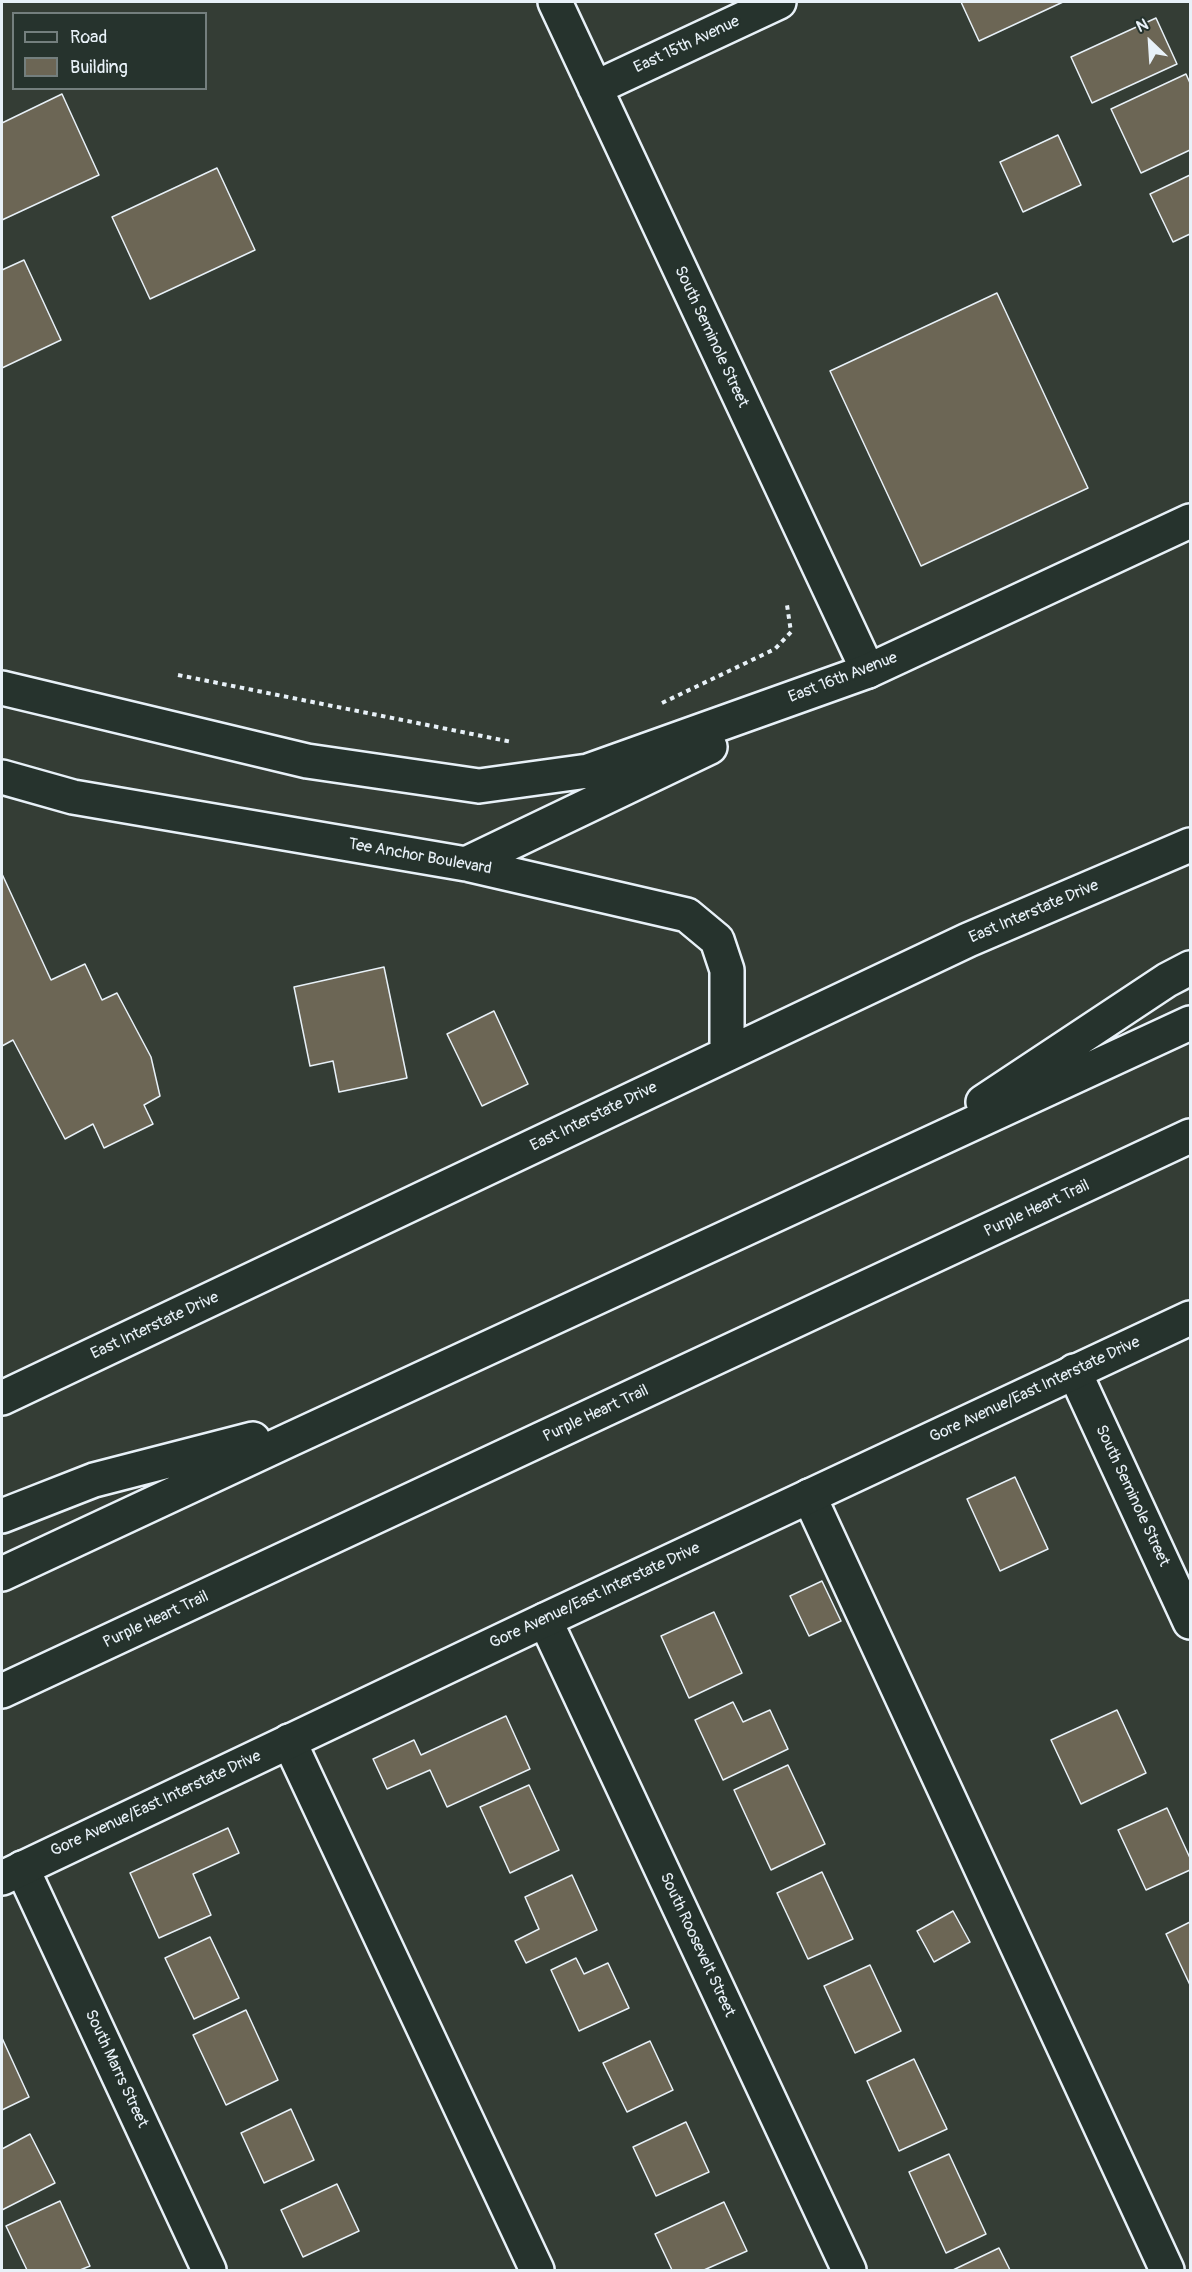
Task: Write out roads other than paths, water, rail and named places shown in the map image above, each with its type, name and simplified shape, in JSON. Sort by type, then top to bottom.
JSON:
[{"type":"main road","name":"South Seminole Street","points":[[555,2],[868,671]]},
{"type":"main road","name":"East 15th Avenue","points":[[595,88],[779,2]]},
{"type":"main road","name":"East 16th Avenue","points":[[2,688],[307,761],[479,786],[588,771],[868,671],[1191,521]]},
{"type":"main road","points":[[466,864],[868,671]]},
{"type":"main road","name":"Tee Anchor Boulevard","points":[[2,777],[73,797],[466,864],[687,915],[717,940],[727,970],[727,1053]]},
{"type":"main road","name":"East Interstate Drive","points":[[2,1398],[968,940],[1191,845]]},
{"type":"main road","points":[[888,1164],[1167,980],[1191,968]]},
{"type":"main road","points":[[2,1574],[333,1418],[1191,1023]]},
{"type":"main road","name":"Purple Heart Trail","points":[[2,1691],[1191,1136]]},
{"type":"main road","points":[[1038,1208],[1191,1161]]},
{"type":"main road","name":"Gore Avenue/East Interstate Drive","points":[[12,1873],[545,1620],[1191,1318]]},
{"type":"main road","name":"South Seminole Street","points":[[1074,1371],[1191,1622]]},
{"type":"main road","points":[[2,1516],[94,1480],[333,1418]]},
{"type":"main road","points":[[809,1496],[1167,2271]]},
{"type":"main road","name":"South Roosevelt Street","points":[[545,1620],[849,2271]]},
{"type":"main road","points":[[289,1741],[537,2271]]},
{"type":"main road","name":"South Marrs Street","points":[[12,1873],[209,2271]]}]
